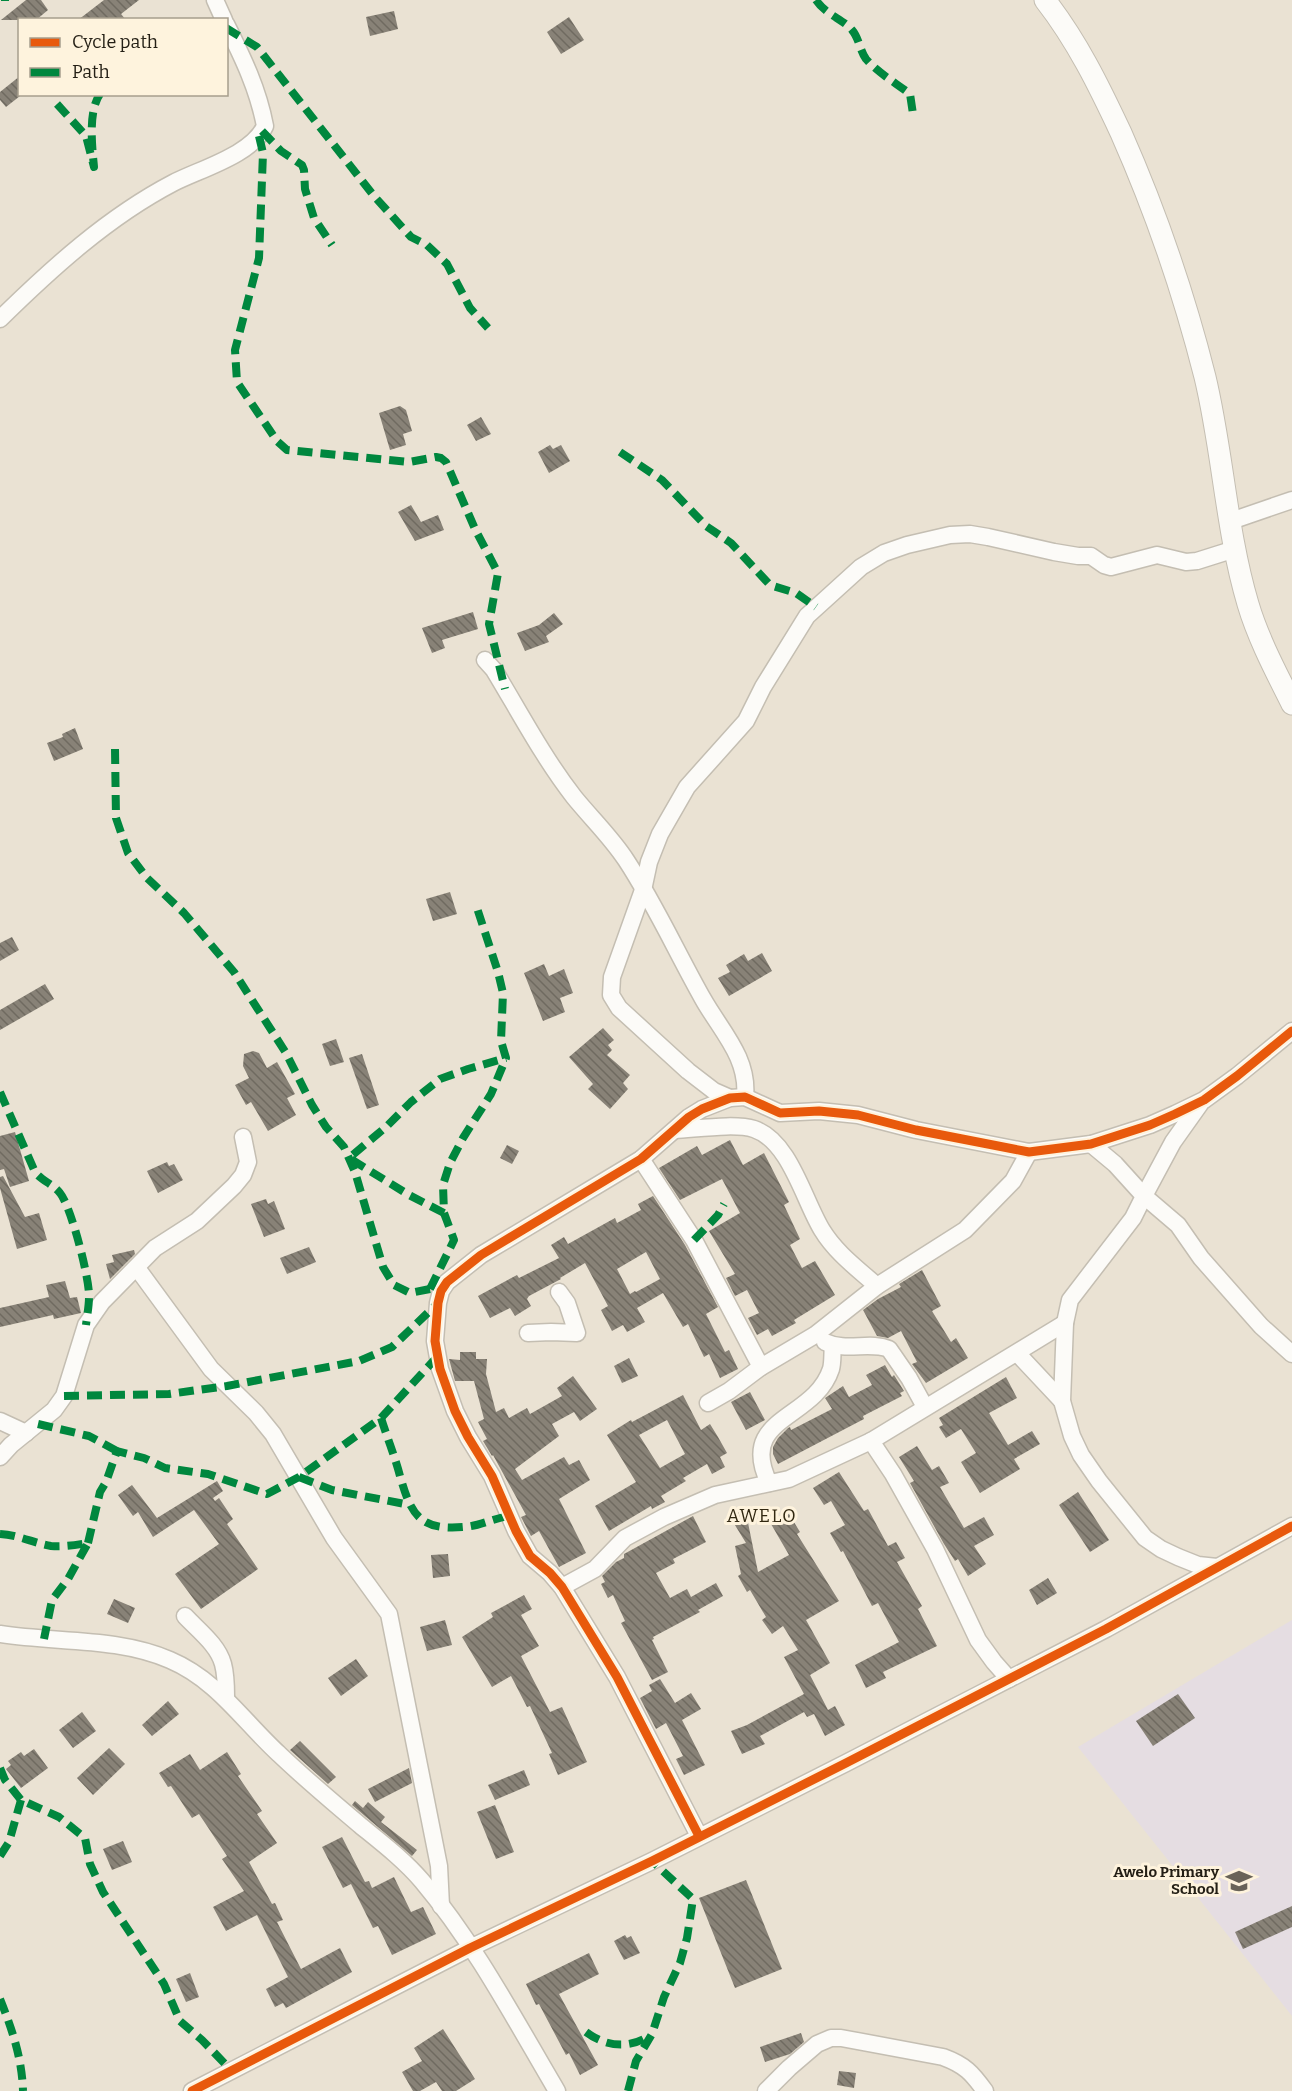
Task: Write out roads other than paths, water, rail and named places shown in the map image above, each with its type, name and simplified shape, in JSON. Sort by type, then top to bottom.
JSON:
[{"type":"main road","points":[[1045,0],[1093,73],[1142,180],[1163,236],[1205,378],[1235,549],[1248,605],[1292,704]]},
{"type":"street","points":[[215,0],[223,18]]},
{"type":"street","points":[[0,319],[88,238],[140,202],[244,148],[259,136],[265,126],[262,109],[253,79],[228,28]]},
{"type":"street","points":[[1231,521],[1292,500]]},
{"type":"street","points":[[1235,549],[1197,561],[1186,562],[1157,555],[1111,567],[1091,556],[1054,552],[970,534],[950,535],[907,545],[873,559],[856,571],[807,616],[763,687],[746,721],[687,787],[656,843],[647,870],[644,890],[612,977],[611,989],[613,999],[620,1008],[681,1066],[714,1091],[738,1097],[780,1113],[833,1111],[1029,1152],[1091,1144],[1150,1125],[1204,1100],[1292,1031]]},
{"type":"street","points":[[484,660],[494,670],[547,759],[574,797],[614,843],[644,890],[702,998],[740,1058],[746,1078],[738,1097],[702,1109],[689,1117],[641,1159],[481,1255],[447,1282],[441,1291],[438,1303],[435,1341],[437,1357],[455,1411],[492,1476],[516,1531],[530,1556],[562,1587],[617,1677],[699,1836]]},
{"type":"street","points":[[1204,1100],[1173,1142],[1128,1224],[1070,1300],[1065,1323],[1062,1401],[1072,1436],[1081,1455],[1145,1538],[1179,1557],[1217,1568]]},
{"type":"street","points":[[675,1130],[747,1127],[764,1134],[776,1144],[790,1164],[823,1231],[838,1252],[878,1286]]},
{"type":"street","points":[[0,1458],[6,1449],[54,1410],[64,1396],[81,1339],[94,1311],[155,1248],[197,1221],[239,1180],[247,1167],[248,1157],[243,1137]]},
{"type":"street","points":[[1091,1144],[1115,1164],[1144,1196],[1178,1225],[1201,1258],[1261,1326],[1292,1354]]},
{"type":"street","points":[[708,1403],[814,1335],[878,1286],[974,1223],[1013,1181],[1029,1152]]},
{"type":"street","points":[[641,1159],[694,1240],[761,1367]]},
{"type":"street","points":[[137,1268],[211,1369],[244,1400],[269,1428],[290,1460],[334,1538],[389,1614],[439,1866],[441,1906]]},
{"type":"street","points":[[528,1333],[577,1333],[567,1303],[559,1292]]},
{"type":"street","points":[[562,1587],[595,1569],[625,1538],[656,1521],[715,1495],[789,1479],[807,1472],[871,1441],[1065,1323]]},
{"type":"street","points":[[814,1335],[833,1346],[863,1348],[879,1346],[889,1349],[926,1407]]},
{"type":"street","points":[[769,1484],[759,1450],[764,1439],[772,1427],[796,1411],[822,1384],[831,1368],[833,1346]]},
{"type":"street","points":[[1017,1353],[1062,1401]]},
{"type":"street","points":[[0,1421],[26,1433]]},
{"type":"street","points":[[871,1441],[893,1474],[935,1549],[978,1640],[1009,1679]]},
{"type":"street","points":[[192,2091],[470,1948],[652,1861],[1009,1679],[1292,1526]]},
{"type":"street","points":[[185,1617],[212,1644],[221,1657],[225,1670],[226,1697]]},
{"type":"street","points":[[0,1635],[96,1643],[138,1650],[184,1666],[226,1697],[278,1754],[399,1858],[421,1880],[470,1948],[557,2091]]},
{"type":"street","points":[[766,2091],[817,2044],[836,2037],[958,2062],[971,2072],[985,2091]]},
{"type":"place","name":"Awelo Primary School","points":[[1239,1881]]},
{"type":"district","name":"AWELO","points":[[762,1516]]}]
